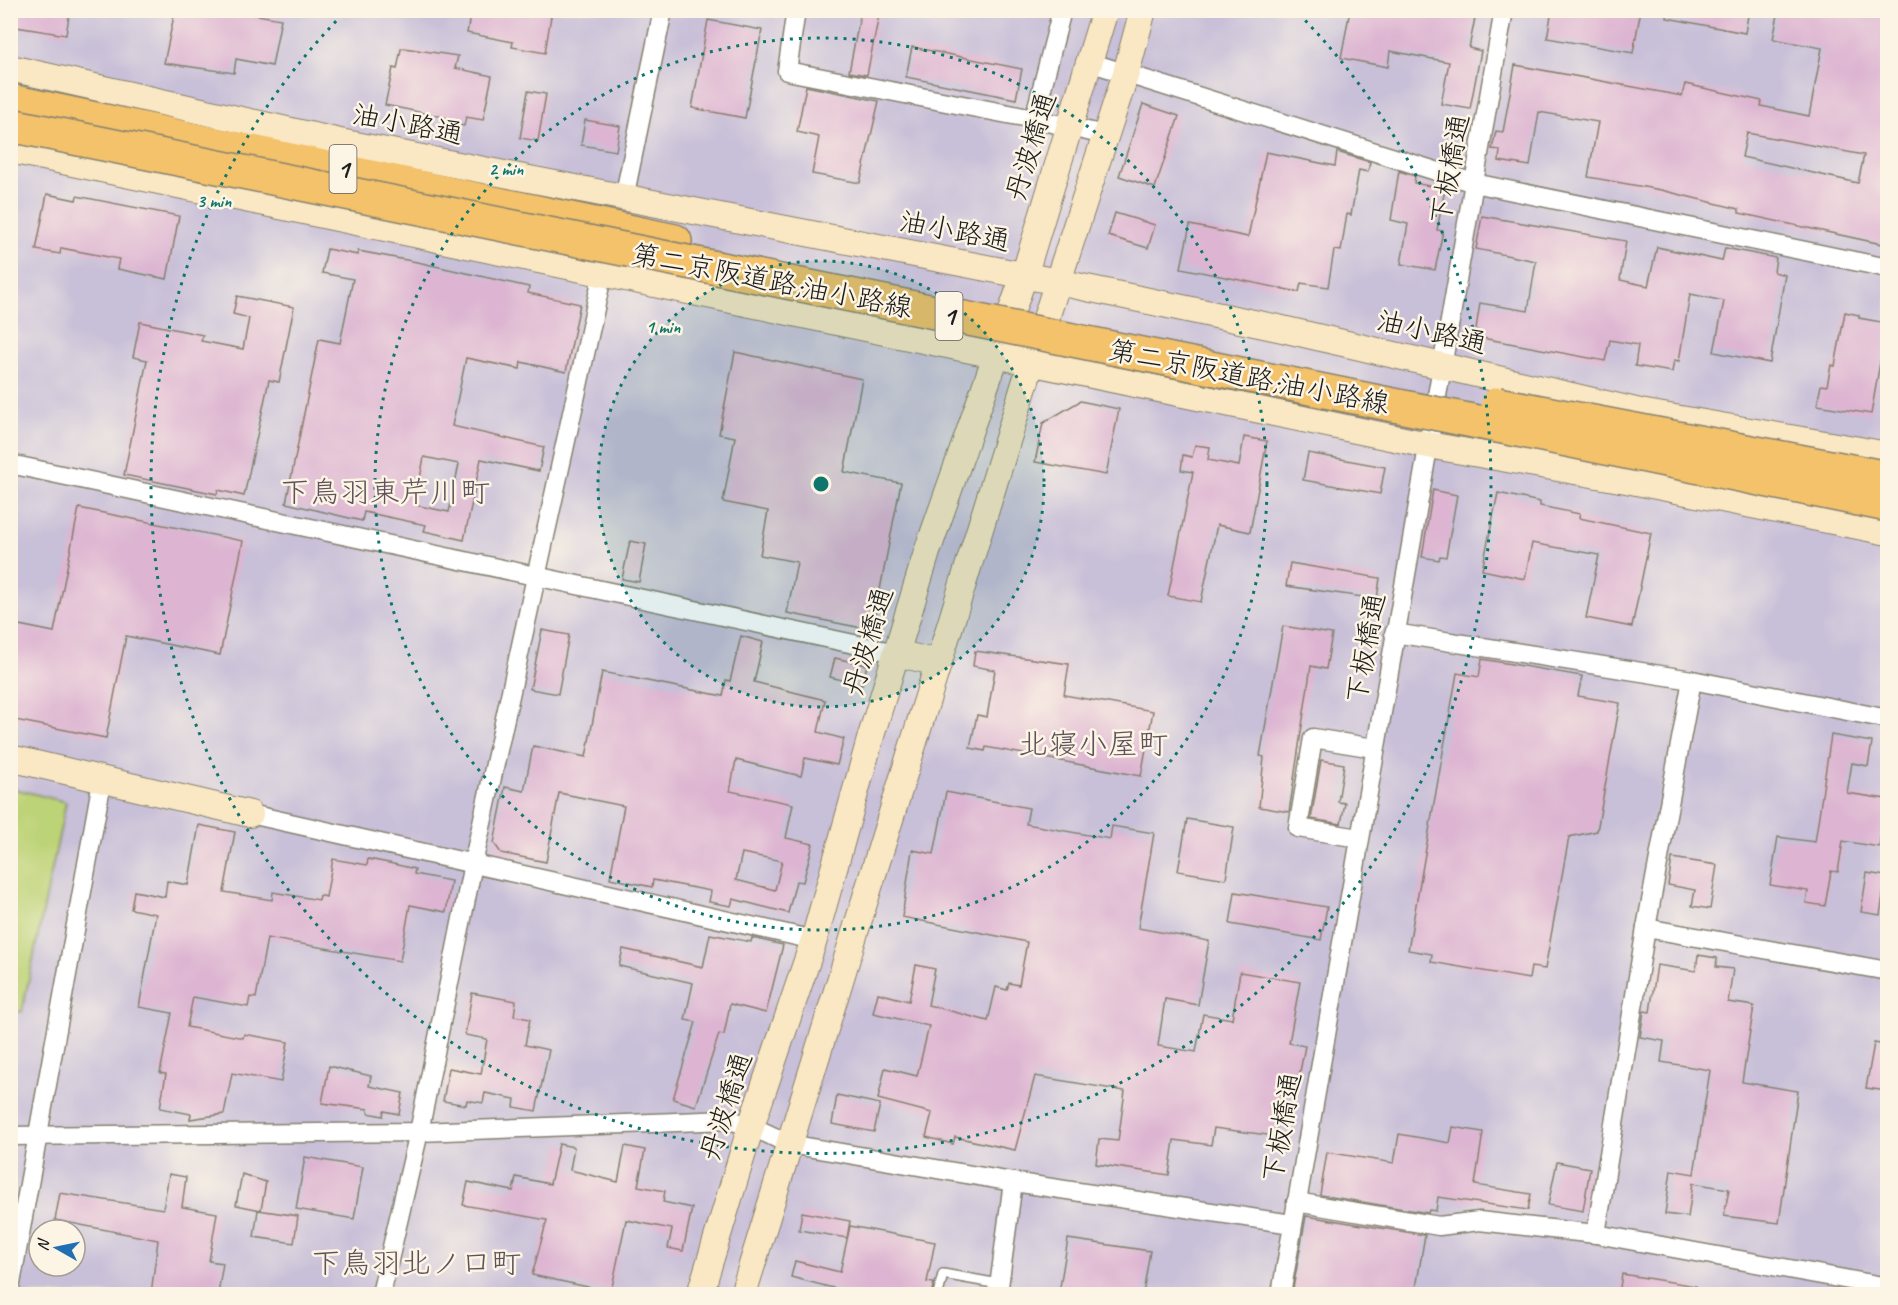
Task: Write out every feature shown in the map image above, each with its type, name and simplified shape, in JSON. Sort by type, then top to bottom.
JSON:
[{"type":"highway","name":"第二京阪道路;油小路線","points":[[10,101],[686,244],[1887,478]]},
{"type":"highway","name":"第二京阪道路;油小路線","points":[[10,125],[1887,505]]},
{"type":"street","points":[[624,198],[663,10]]},
{"type":"street","points":[[796,10],[787,71],[1105,135]]},
{"type":"street","points":[[1034,119],[1062,10]]},
{"type":"street","name":"丹波橋通","points":[[700,1294],[751,1126],[814,940],[927,552],[1024,276],[1106,10]]},
{"type":"street","points":[[743,1294],[1031,364],[1126,73],[1143,10]]},
{"type":"street","name":"下板橋通","points":[[1281,1294],[1374,748],[1504,10]]},
{"type":"street","points":[[1089,62],[1474,183],[1887,268]]},
{"type":"street","name":"油小路通","points":[[10,68],[340,142],[1058,282],[1278,328],[1640,412],[1887,455]]},
{"type":"street","points":[[10,150],[1428,445],[1626,480],[1887,532]]},
{"type":"street","points":[[381,1294],[419,1132],[473,864],[603,272]]},
{"type":"street","points":[[10,464],[938,663]]},
{"type":"street","points":[[1394,633],[1692,680],[1887,719]]},
{"type":"street","points":[[1596,1234],[1646,928],[1692,680]]},
{"type":"street","points":[[1359,838],[1298,828],[1313,738],[1374,748]]},
{"type":"street","points":[[10,758],[102,781],[814,940],[849,950]]},
{"type":"street","points":[[10,1289],[102,781]]},
{"type":"street","points":[[1646,928],[1887,971]]},
{"type":"street","points":[[10,1136],[419,1132],[729,1120],[751,1126],[789,1144],[1012,1182],[1292,1224]]},
{"type":"street","points":[[998,1289],[1012,1182]]},
{"type":"street","points":[[1296,1202],[1439,1226],[1479,1221],[1596,1234],[1887,1287]]},
{"type":"lane","points":[[938,1294],[943,1274],[998,1289]]},
{"type":"shaded area","points":[[10,11],[1887,11],[1887,1294],[11,1294]]},
{"type":"green space","points":[[11,788],[66,802],[22,1012],[10,1009]]},
{"type":"building","points":[[10,10],[70,10],[66,35],[10,26]]},
{"type":"building","points":[[200,10],[245,10],[245,13],[281,19],[272,66],[236,59],[234,73],[164,63],[175,11],[199,17]]},
{"type":"building","points":[[471,10],[552,10],[545,53],[512,47],[513,42],[467,33]]},
{"type":"building","points":[[861,10],[880,10],[867,75],[849,72]]},
{"type":"building","points":[[1350,10],[1462,10],[1476,13],[1469,48],[1481,51],[1470,109],[1441,104],[1449,62],[1390,51],[1388,67],[1341,58]]},
{"type":"building","points":[[1552,10],[1616,10],[1640,15],[1633,53],[1547,38]]},
{"type":"building","points":[[1668,10],[1749,10],[1745,33],[1667,18]]},
{"type":"building","points":[[1779,10],[1887,10],[1887,219],[1882,244],[1739,213],[1739,209],[1661,190],[1588,177],[1598,122],[1539,112],[1530,166],[1499,161],[1500,150],[1492,149],[1496,131],[1503,132],[1515,65],[1682,96],[1685,84],[1762,101],[1761,106],[1809,116],[1822,48],[1773,39]],"holes":[[[1747,133],[1864,155],[1858,183],[1742,157]]]},
{"type":"building","points":[[708,20],[762,30],[745,118],[692,108]]},
{"type":"building","points":[[912,47],[1022,69],[1016,99],[906,77]]},
{"type":"building","points":[[401,49],[458,56],[455,68],[492,76],[483,120],[466,117],[464,126],[447,123],[448,118],[385,105],[393,68],[397,69]]},
{"type":"building","points":[[806,86],[879,101],[860,183],[812,174],[819,137],[797,132]]},
{"type":"building","points":[[528,91],[546,94],[538,141],[520,138]]},
{"type":"building","points":[[1143,104],[1179,116],[1155,188],[1119,176]]},
{"type":"building","points":[[585,120],[620,126],[616,151],[581,145]]},
{"type":"building","points":[[1266,152],[1335,166],[1337,152],[1370,162],[1368,172],[1359,170],[1351,215],[1347,214],[1341,251],[1334,250],[1328,287],[1301,283],[1299,292],[1181,268],[1190,225],[1248,237]]},
{"type":"building","points":[[1399,171],[1415,176],[1414,183],[1445,189],[1437,230],[1443,231],[1435,270],[1401,264],[1408,224],[1391,220]]},
{"type":"building","points":[[47,194],[76,200],[77,196],[179,216],[167,279],[117,269],[119,259],[61,248],[60,254],[36,250]]},
{"type":"building","points":[[1115,213],[1155,225],[1148,248],[1108,236]]},
{"type":"building","points":[[1482,216],[1626,241],[1620,280],[1648,286],[1657,247],[1722,261],[1725,248],[1776,258],[1774,272],[1785,275],[1770,363],[1714,352],[1724,301],[1690,294],[1679,361],[1674,360],[1672,372],[1635,366],[1638,345],[1610,340],[1605,361],[1482,338],[1476,329],[1480,303],[1528,311],[1536,261],[1476,249]]},
{"type":"building","points":[[327,249],[358,255],[358,251],[529,287],[528,293],[580,304],[566,372],[521,362],[520,369],[466,358],[452,426],[544,447],[539,471],[481,459],[464,540],[424,531],[426,525],[364,512],[362,521],[286,503],[319,339],[340,343],[353,279],[322,273]],"holes":[[[424,457],[459,464],[449,512],[415,505]]]},
{"type":"building","points":[[237,296],[294,307],[279,382],[269,380],[244,496],[218,490],[217,494],[124,475],[147,360],[133,357],[140,322],[203,335],[201,341],[243,349],[249,318],[233,314]]},
{"type":"building","points":[[1845,312],[1859,315],[1859,318],[1887,323],[1871,414],[1817,405],[1821,385],[1827,386],[1831,365],[1835,366]]},
{"type":"building","points":[[735,352],[862,379],[844,472],[901,483],[872,630],[787,613],[797,562],[760,555],[768,511],[723,502],[735,437],[719,434]]},
{"type":"building","points":[[1080,401],[1119,409],[1106,475],[1035,462],[1043,423]]},
{"type":"building","points":[[1244,437],[1267,441],[1250,532],[1217,525],[1201,602],[1168,596],[1193,472],[1181,470],[1183,455],[1192,457],[1195,445],[1210,447],[1208,460],[1239,466]]},
{"type":"building","points":[[1308,453],[1385,467],[1380,494],[1303,480]]},
{"type":"building","points":[[1433,490],[1457,495],[1446,557],[1440,556],[1439,560],[1422,557]]},
{"type":"building","points":[[1498,493],[1540,502],[1540,506],[1580,514],[1579,518],[1651,533],[1632,627],[1586,618],[1599,555],[1532,543],[1525,579],[1482,570]]},
{"type":"building","points":[[79,508],[243,541],[220,655],[126,636],[106,738],[10,719],[10,668],[19,625],[54,632]]},
{"type":"building","points":[[630,541],[646,544],[639,582],[622,579]]},
{"type":"building","points":[[1290,563],[1380,578],[1377,599],[1286,586]]},
{"type":"building","points":[[1283,626],[1332,634],[1326,669],[1311,666],[1289,812],[1259,807],[1264,757],[1260,756]]},
{"type":"building","points":[[542,630],[569,635],[558,694],[530,689]]},
{"type":"building","points":[[741,636],[763,642],[754,682],[825,700],[818,732],[844,739],[837,765],[805,758],[801,776],[736,760],[730,791],[793,804],[786,838],[813,844],[803,882],[796,881],[788,913],[733,899],[731,906],[709,902],[711,891],[653,880],[652,887],[610,878],[624,806],[559,793],[546,862],[501,853],[494,843],[505,787],[524,791],[533,746],[586,757],[602,672],[723,696],[726,680],[730,681]],"holes":[[[742,853],[782,861],[775,890],[736,880]]]},
{"type":"building","points":[[975,651],[1069,664],[1064,695],[1153,711],[1141,776],[986,747],[985,751],[970,748],[977,715],[987,717],[995,670],[973,666]]},
{"type":"building","points":[[835,658],[867,665],[862,685],[830,677]]},
{"type":"building","points":[[1482,659],[1582,676],[1578,696],[1620,703],[1597,831],[1569,837],[1545,969],[1531,967],[1529,979],[1431,962],[1432,954],[1408,950],[1457,673],[1479,677]]},
{"type":"building","points":[[1831,735],[1872,742],[1868,766],[1852,763],[1847,793],[1886,799],[1879,847],[1843,841],[1838,872],[1831,871],[1825,906],[1806,903],[1808,891],[1770,885],[1778,837],[1815,842]]},
{"type":"building","points":[[1321,760],[1344,764],[1338,802],[1345,803],[1341,824],[1311,819]]},
{"type":"building","points":[[946,792],[1029,808],[1026,824],[1110,839],[1112,826],[1154,833],[1138,928],[1209,941],[1198,1005],[1165,999],[1158,1046],[1196,1052],[1203,1014],[1232,1019],[1240,972],[1300,982],[1289,1043],[1305,1046],[1296,1092],[1282,1089],[1275,1136],[1214,1128],[1211,1145],[1174,1140],[1169,1175],[1096,1164],[1099,1139],[1118,1141],[1125,1091],[1035,1076],[1015,1150],[955,1137],[953,1144],[926,1137],[932,1113],[878,1099],[885,1068],[917,1076],[929,1026],[873,1013],[878,993],[909,1001],[916,965],[935,969],[928,1005],[988,1021],[996,987],[1007,990],[1009,983],[1019,985],[1027,942],[902,917],[912,850],[934,854]]},
{"type":"building","points":[[1187,819],[1234,827],[1226,879],[1178,871]]},
{"type":"building","points":[[199,825],[235,832],[224,892],[272,900],[273,892],[319,900],[320,895],[326,897],[333,859],[367,865],[368,859],[415,869],[414,874],[451,881],[446,912],[410,905],[400,961],[267,938],[256,998],[250,997],[248,1007],[193,997],[187,1027],[243,1038],[244,1034],[288,1042],[281,1082],[232,1073],[224,1114],[190,1119],[191,1114],[160,1108],[166,1074],[160,1073],[172,1013],[139,1007],[156,914],[131,909],[134,891],[165,897],[167,881],[188,885]]},
{"type":"building","points":[[1672,858],[1717,865],[1710,909],[1692,906],[1695,890],[1668,885]]},
{"type":"building","points":[[1867,873],[1886,876],[1880,915],[1861,912]]},
{"type":"building","points":[[1235,892],[1327,907],[1321,940],[1230,924]]},
{"type":"building","points":[[710,934],[751,942],[752,938],[783,945],[766,1013],[730,1004],[724,1035],[719,1034],[696,1106],[673,1099],[696,1022],[685,1020],[693,983],[619,966],[623,949],[703,967]]},
{"type":"building","points":[[1698,955],[1717,958],[1716,967],[1733,969],[1728,1002],[1754,1006],[1742,1082],[1798,1091],[1779,1223],[1724,1216],[1729,1189],[1693,1183],[1688,1217],[1665,1214],[1671,1170],[1694,1174],[1710,1070],[1661,1062],[1664,1041],[1640,1037],[1644,1011],[1650,1012],[1657,965],[1696,971]]},
{"type":"building","points":[[472,993],[516,1001],[514,1016],[530,1019],[525,1045],[549,1050],[536,1111],[514,1107],[515,1099],[485,1093],[483,1103],[467,1100],[466,1105],[443,1101],[449,1068],[481,1074],[487,1039],[465,1035]]},
{"type":"building","points":[[1874,1043],[1887,1045],[1887,1091],[1866,1088]]},
{"type":"building","points":[[329,1066],[371,1076],[369,1086],[403,1093],[399,1114],[384,1111],[383,1116],[368,1113],[368,1109],[322,1103]]},
{"type":"building","points":[[837,1095],[880,1104],[874,1132],[832,1124]]},
{"type":"building","points":[[1453,1127],[1483,1132],[1475,1185],[1531,1194],[1528,1210],[1438,1197],[1436,1211],[1429,1210],[1428,1213],[1320,1195],[1327,1152],[1394,1163],[1399,1134],[1450,1143]]},
{"type":"building","points":[[559,1144],[574,1147],[570,1170],[618,1182],[625,1146],[645,1150],[638,1186],[665,1191],[663,1202],[692,1208],[683,1251],[668,1248],[672,1229],[626,1220],[611,1292],[532,1275],[547,1220],[463,1205],[468,1182],[513,1191],[516,1177],[550,1184]]},
{"type":"building","points":[[305,1157],[363,1167],[354,1219],[296,1209]]},
{"type":"building","points":[[1557,1162],[1590,1168],[1583,1211],[1548,1205]]},
{"type":"building","points":[[169,1174],[186,1177],[182,1207],[217,1213],[209,1261],[223,1263],[218,1294],[151,1294],[158,1240],[87,1226],[87,1218],[55,1218],[60,1193],[163,1209]]},
{"type":"building","points":[[242,1174],[266,1182],[261,1210],[236,1205]]},
{"type":"building","points":[[258,1210],[298,1216],[294,1243],[254,1237]]},
{"type":"building","points":[[802,1212],[850,1221],[847,1238],[799,1230]]},
{"type":"building","points":[[1306,1216],[1425,1235],[1415,1294],[1292,1294]]},
{"type":"building","points":[[850,1226],[935,1242],[927,1282],[934,1283],[931,1294],[836,1294],[837,1289],[791,1277],[795,1261],[840,1272]]},
{"type":"building","points":[[1068,1239],[1150,1251],[1143,1294],[1059,1293]]},
{"type":"building","points":[[1622,1274],[1696,1286],[1695,1294],[1619,1294]]},
{"type":"district","name":"下鳥羽東芹川町","points":[[385,492]]},
{"type":"district","name":"北寝小屋町","points":[[1093,744]]},
{"type":"district","name":"下鳥羽北ノ口町","points":[[416,1263]]}]
